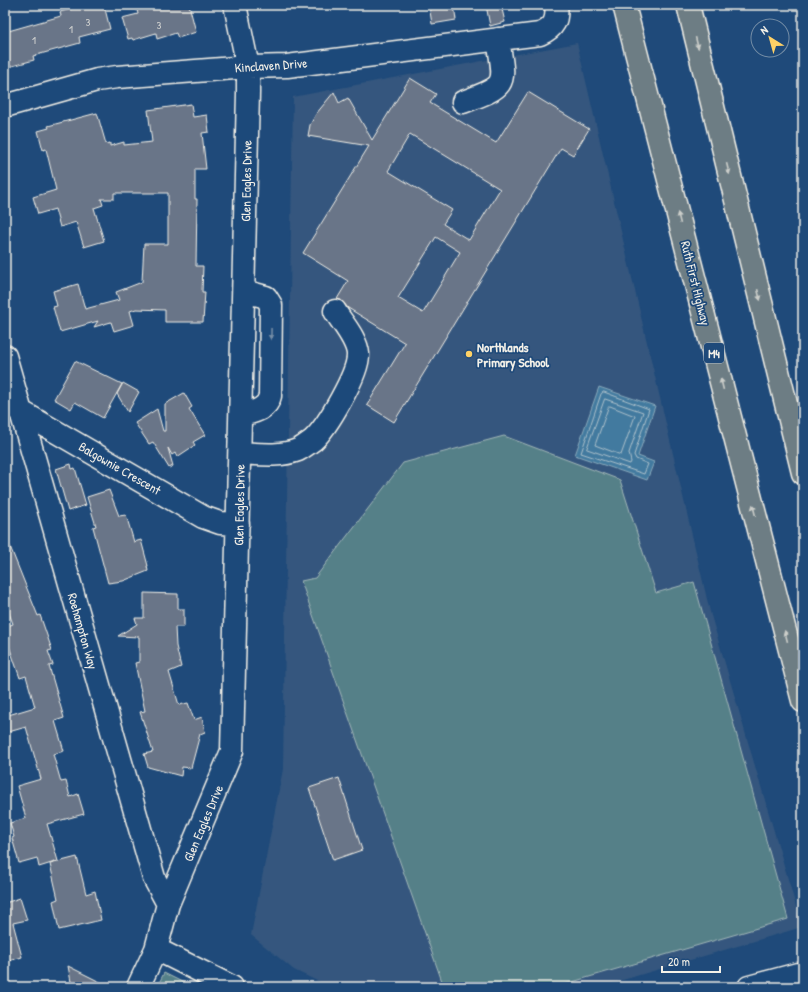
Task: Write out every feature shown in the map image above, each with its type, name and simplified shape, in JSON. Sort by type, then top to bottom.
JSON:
[{"type":"highway","name":"Ruth First Highway","points":[[624,5],[803,701]]},
{"type":"highway","points":[[688,5],[803,473]]},
{"type":"street","name":"Glen Eagles Drive","points":[[138,987],[156,949],[168,904],[232,751],[244,290],[248,67],[235,5]]},
{"type":"street","name":"Kinclaven Drive","points":[[5,106],[110,78],[248,67],[287,66],[540,34],[549,30],[554,24],[557,13],[556,5]]},
{"type":"street","points":[[463,102],[489,92],[499,85],[503,78],[498,39]]},
{"type":"street","points":[[241,415],[264,407],[268,403],[270,396],[271,305],[266,297],[244,290]]},
{"type":"street","points":[[240,452],[278,454],[298,450],[313,440],[328,420],[348,385],[357,362],[358,353],[355,344],[335,311]]},
{"type":"street","name":"Roehampton Way","points":[[5,356],[13,407],[150,866],[154,878],[168,904]]},
{"type":"street","name":"Balgownie Crescent","points":[[13,407],[204,517],[220,522],[238,524]]},
{"type":"street","points":[[150,866],[164,869],[185,865]]},
{"type":"street","points":[[156,949],[232,987]]},
{"type":"street","points":[[749,987],[798,974]]},
{"type":"shaded area","name":"Northlands Primary School","points":[[577,43],[710,612],[802,927],[599,987],[330,987],[294,970],[251,935],[283,769],[293,97]]},
{"type":"green space","points":[[504,436],[620,480],[656,593],[694,582],[788,919],[555,987],[444,987],[301,581],[315,578],[403,463]]},
{"type":"green space","points":[[164,973],[192,987],[157,987]]},
{"type":"water","points":[[599,387],[655,406],[638,456],[654,462],[647,480],[575,455]]},
{"type":"building","points":[[85,5],[104,5],[110,29],[79,37],[80,43],[33,56],[34,60],[5,68],[5,32],[61,16],[60,12]]},
{"type":"building","points":[[139,5],[189,5],[196,32],[178,38],[176,33],[157,39],[156,33],[133,40],[132,38],[128,39],[122,18],[138,14],[137,10],[140,9]]},
{"type":"building","points":[[429,5],[454,5],[456,20],[432,24]]},
{"type":"building","points":[[486,5],[501,5],[505,22],[490,26]]},
{"type":"building","points":[[410,78],[436,94],[430,103],[496,143],[528,92],[589,129],[573,155],[561,148],[394,422],[367,405],[405,343],[348,308],[341,300],[337,299],[348,281],[303,253],[369,146],[308,136],[310,125],[316,114],[334,92],[339,103],[348,98],[372,140]],"holes":[[[410,134],[500,189],[469,240],[443,224],[452,210],[388,171]],[[436,237],[460,252],[423,313],[398,298]]]},
{"type":"building","points":[[191,104],[193,117],[207,115],[209,132],[202,133],[206,169],[195,169],[195,199],[197,199],[196,266],[203,266],[202,292],[205,292],[203,322],[165,322],[165,310],[136,309],[130,311],[134,325],[114,331],[111,322],[94,327],[98,321],[60,332],[53,307],[57,306],[53,291],[78,284],[85,309],[119,300],[116,292],[142,282],[144,244],[168,244],[168,193],[114,193],[114,199],[101,199],[103,205],[94,208],[104,241],[84,247],[76,222],[60,227],[55,209],[38,214],[33,197],[56,190],[46,149],[43,150],[38,131],[49,128],[48,126],[97,113],[106,144],[110,143],[110,146],[124,142],[124,145],[152,142],[148,110]]},
{"type":"building","points":[[75,361],[122,384],[103,418],[75,402],[71,409],[54,399]]},
{"type":"building","points":[[123,383],[139,392],[128,412],[117,394]]},
{"type":"building","points":[[184,393],[192,407],[189,409],[205,435],[193,442],[195,445],[177,457],[175,453],[172,455],[168,448],[173,466],[169,468],[153,442],[149,444],[135,423],[157,409],[163,431],[165,431],[165,404]]},
{"type":"building","points":[[71,464],[72,469],[75,468],[86,505],[68,511],[56,469]]},
{"type":"building","points":[[109,490],[119,516],[126,515],[134,542],[141,540],[148,571],[123,581],[108,583],[93,527],[96,526],[87,497]]},
{"type":"building","points":[[5,534],[38,616],[40,615],[52,650],[48,651],[53,665],[49,666],[64,718],[55,721],[64,751],[53,754],[61,782],[66,781],[70,797],[78,794],[84,814],[47,824],[58,861],[39,867],[37,858],[19,863],[12,838],[14,837],[10,823],[26,818],[17,786],[41,779],[26,727],[5,733],[5,716],[35,707],[26,676],[20,678],[9,646],[5,648],[5,627],[13,624],[5,602]]},
{"type":"building","points":[[144,593],[178,594],[178,609],[184,609],[184,627],[175,627],[176,646],[181,667],[169,672],[179,705],[188,703],[194,720],[202,717],[205,732],[200,734],[191,768],[182,767],[181,776],[148,767],[144,754],[153,752],[140,712],[145,711],[135,663],[139,662],[139,637],[118,636],[137,624],[135,618],[144,618]]},
{"type":"building","points":[[339,778],[362,850],[333,860],[309,788]]},
{"type":"building","points":[[77,857],[86,894],[95,891],[101,920],[59,930],[53,901],[58,899],[50,864]]},
{"type":"building","points":[[20,898],[27,920],[13,923],[22,957],[5,962],[5,903]]},
{"type":"building","points":[[68,966],[110,987],[72,987]]},
{"type":"place","name":"Northlands Primary School","points":[[469,354]]}]
